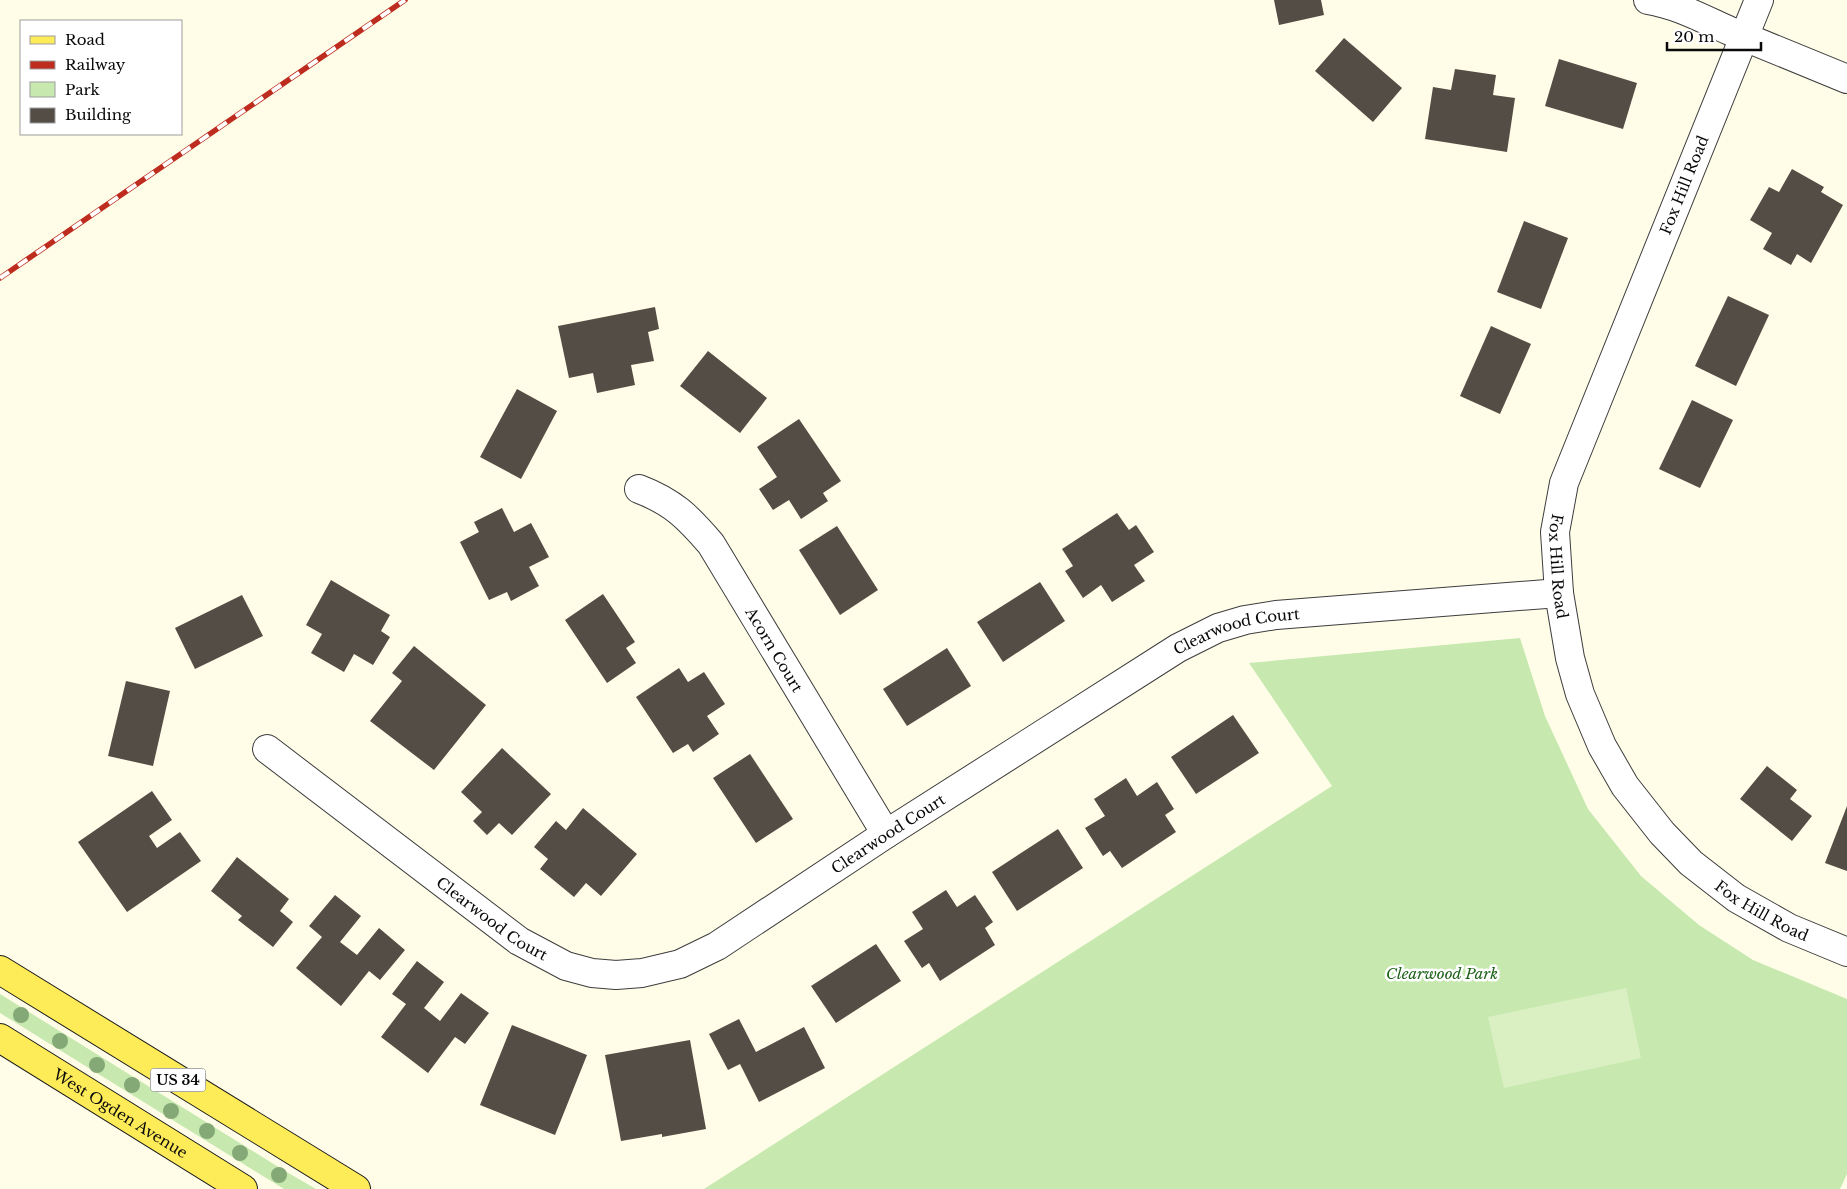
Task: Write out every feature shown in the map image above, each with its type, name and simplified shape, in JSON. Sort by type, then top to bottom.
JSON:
[{"type":"main road","name":"US 34","points":[[0,970],[356,1189]]},
{"type":"main road","name":"West Ogden Avenue","points":[[0,1038],[243,1189]]},
{"type":"street","points":[[1648,0],[1667,3],[1693,13],[1847,80]]},
{"type":"street","name":"Fox Hill Road","points":[[1759,0],[1564,482],[1555,532],[1559,594],[1570,658],[1580,694],[1602,746],[1625,786],[1662,833],[1691,863],[1736,898],[1789,928],[1847,952]]},
{"type":"street","name":"Acorn Court","points":[[639,490],[660,497],[680,510],[711,544],[886,834]]},
{"type":"street","name":"Clearwood Court","points":[[267,749],[519,941],[566,966],[592,973],[616,975],[642,973],[680,964],[718,946],[886,834],[1178,648],[1218,628],[1245,620],[1276,615],[1559,594]]},
{"type":"green space","name":"Clearwood Park","points":[[1520,638],[1545,716],[1588,809],[1641,876],[1699,925],[1753,960],[1847,999],[1847,1174],[1840,1189],[704,1189],[1332,786],[1249,663]]},
{"type":"green space","points":[[1626,988],[1641,1058],[1504,1088],[1488,1017]]},
{"type":"green space","points":[[0,994],[316,1189],[284,1189],[0,1013]]},
{"type":"building","points":[[1274,0],[1321,0],[1324,15],[1279,25]]},
{"type":"building","points":[[1344,38],[1402,88],[1373,122],[1315,71]]},
{"type":"building","points":[[1559,59],[1637,83],[1623,129],[1545,106]]},
{"type":"building","points":[[1455,69],[1496,75],[1493,95],[1515,98],[1507,152],[1425,139],[1433,87],[1451,90]]},
{"type":"building","points":[[1792,169],[1824,187],[1821,192],[1843,205],[1811,263],[1797,254],[1791,265],[1763,249],[1772,233],[1750,220],[1769,187],[1779,192]]},
{"type":"building","points":[[1524,221],[1568,238],[1541,309],[1497,292]]},
{"type":"building","points":[[1728,296],[1769,315],[1736,386],[1695,366]]},
{"type":"building","points":[[655,307],[659,329],[648,332],[654,361],[631,365],[635,385],[597,393],[593,373],[569,378],[558,326]]},
{"type":"building","points":[[1491,326],[1531,344],[1500,414],[1460,396]]},
{"type":"building","points":[[708,351],[767,398],[740,433],[680,386]]},
{"type":"building","points":[[517,389],[557,411],[521,479],[480,457]]},
{"type":"building","points":[[1692,400],[1733,420],[1700,488],[1659,469]]},
{"type":"building","points":[[799,419],[841,481],[823,493],[828,501],[801,519],[789,500],[773,510],[759,489],[777,477],[757,447]]},
{"type":"building","points":[[502,508],[514,532],[531,523],[549,557],[529,567],[539,586],[511,601],[507,592],[489,600],[460,542],[479,532],[474,522]]},
{"type":"building","points":[[1117,513],[1129,530],[1136,525],[1154,552],[1134,565],[1145,581],[1112,602],[1101,585],[1083,598],[1065,571],[1073,566],[1062,549]]},
{"type":"building","points":[[837,526],[878,590],[840,615],[799,550]]},
{"type":"building","points":[[331,580],[390,615],[381,631],[390,637],[373,665],[354,654],[344,672],[311,653],[322,634],[306,625]]},
{"type":"building","points":[[1040,582],[1065,621],[1003,662],[977,622]]},
{"type":"building","points":[[603,594],[635,642],[626,648],[636,663],[607,683],[565,620]]},
{"type":"building","points":[[242,595],[263,636],[195,669],[175,628]]},
{"type":"building","points":[[414,646],[486,705],[434,770],[370,721],[402,681],[392,673]]},
{"type":"building","points":[[947,648],[971,686],[907,726],[883,689]]},
{"type":"building","points":[[679,668],[688,682],[704,672],[725,704],[707,716],[719,734],[693,752],[688,744],[673,753],[636,697]]},
{"type":"building","points":[[126,681],[170,691],[153,766],[108,756]]},
{"type":"building","points":[[1233,715],[1259,753],[1196,794],[1171,757]]},
{"type":"building","points":[[502,748],[551,794],[512,835],[499,823],[487,835],[473,821],[482,812],[461,792]]},
{"type":"building","points":[[750,754],[793,819],[756,843],[713,778]]},
{"type":"building","points":[[1767,766],[1797,790],[1790,799],[1812,816],[1792,841],[1740,799]]},
{"type":"building","points":[[1126,778],[1137,796],[1157,782],[1174,809],[1165,815],[1176,832],[1122,868],[1110,851],[1103,856],[1085,828],[1105,816],[1094,799]]},
{"type":"building","points":[[152,791],[172,820],[149,836],[157,848],[180,832],[201,861],[127,912],[78,842]]},
{"type":"building","points":[[1847,806],[1847,871],[1825,863]]},
{"type":"building","points":[[583,808],[637,854],[601,896],[586,883],[574,897],[540,869],[548,859],[534,847],[556,821],[566,830]]},
{"type":"building","points":[[1058,829],[1083,868],[1017,911],[992,872]]},
{"type":"building","points":[[237,857],[289,899],[280,911],[293,922],[273,947],[238,920],[242,916],[211,891]]},
{"type":"building","points":[[946,890],[957,907],[975,895],[993,922],[985,928],[995,945],[940,981],[929,963],[922,968],[904,941],[923,929],[912,912]]},
{"type":"building","points":[[335,895],[361,916],[340,942],[357,955],[379,928],[405,950],[380,980],[369,971],[341,1006],[296,968],[322,937],[309,926]]},
{"type":"building","points":[[876,944],[901,981],[836,1023],[811,986]]},
{"type":"building","points":[[417,961],[444,982],[424,1008],[440,1021],[461,993],[489,1013],[465,1044],[455,1037],[428,1073],[381,1037],[406,1004],[392,994]]},
{"type":"building","points":[[739,1019],[756,1052],[804,1027],[825,1068],[759,1102],[740,1064],[728,1070],[709,1034]]},
{"type":"building","points":[[512,1025],[587,1055],[555,1135],[480,1105]]},
{"type":"building","points":[[690,1040],[706,1129],[662,1137],[662,1134],[621,1141],[605,1055]]},
{"type":"railway","points":[[0,278],[405,0]]}]
